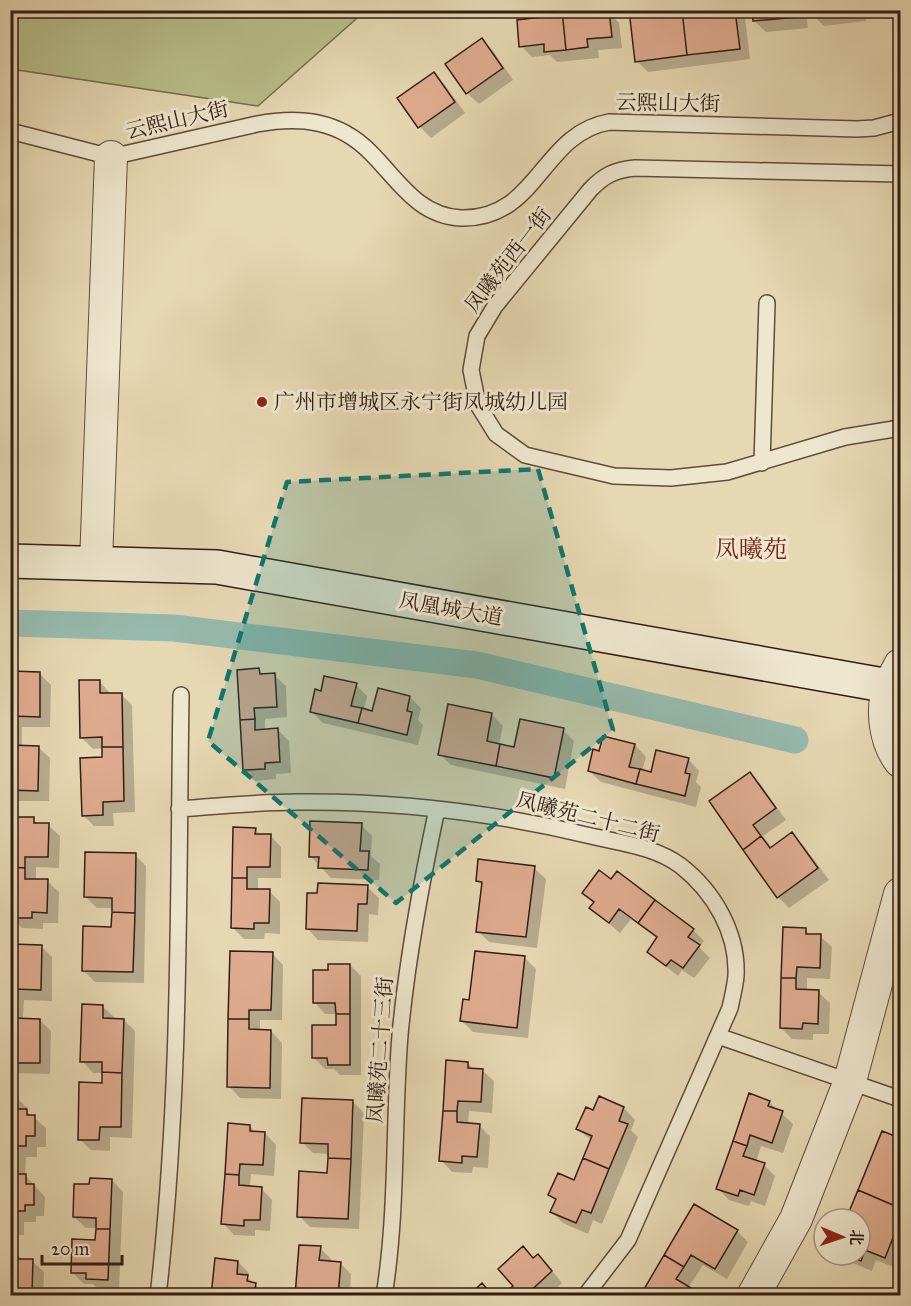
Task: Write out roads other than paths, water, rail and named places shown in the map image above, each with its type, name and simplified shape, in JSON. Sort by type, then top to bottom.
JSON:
[{"type":"main road","name":"凤凰城大道","points":[[10,561],[218,567],[895,676]]},
{"type":"street","points":[[96,563],[111,157]]},
{"type":"street","points":[[895,676],[885,710],[887,733],[900,761]]},
{"type":"street","points":[[753,1296],[796,1219],[850,1081],[900,894]]},
{"type":"lane","name":"云熙山大街","points":[[111,157],[281,119],[306,120],[329,126],[352,137],[371,152],[417,202],[437,213],[460,218],[483,216],[505,208],[523,193],[571,139],[586,128],[597,124],[609,122],[840,130],[874,128],[900,120]]},
{"type":"lane","points":[[10,131],[111,157]]},
{"type":"lane","name":"凤曦苑西一街","points":[[900,174],[635,168],[617,170],[602,177],[590,190],[495,306],[477,336],[471,370],[478,405],[496,434],[525,455],[614,476],[671,478],[728,472],[845,437],[900,428]]},
{"type":"lane","points":[[762,463],[766,303]]},
{"type":"lane","points":[[158,1296],[168,1192],[174,1091],[181,695]]},
{"type":"lane","name":"凤曦苑二十二街","points":[[179,808],[298,802],[417,806],[535,823],[651,850],[680,865],[704,887],[722,913],[732,944],[736,976],[730,1008],[628,1240],[585,1296]]},
{"type":"lane","name":"凤曦苑二十三街","points":[[384,1296],[391,1231],[395,1111],[403,1013],[417,905],[436,809]]},
{"type":"lane","points":[[718,1036],[900,1099]]},
{"type":"waterway","points":[[10,623],[174,628],[477,665],[795,740]]},
{"type":"place","name":"广州市增城区永宁街凤城幼儿园","points":[[262,402]]},
{"type":"district","name":"凤曦苑","points":[[751,549]]}]
